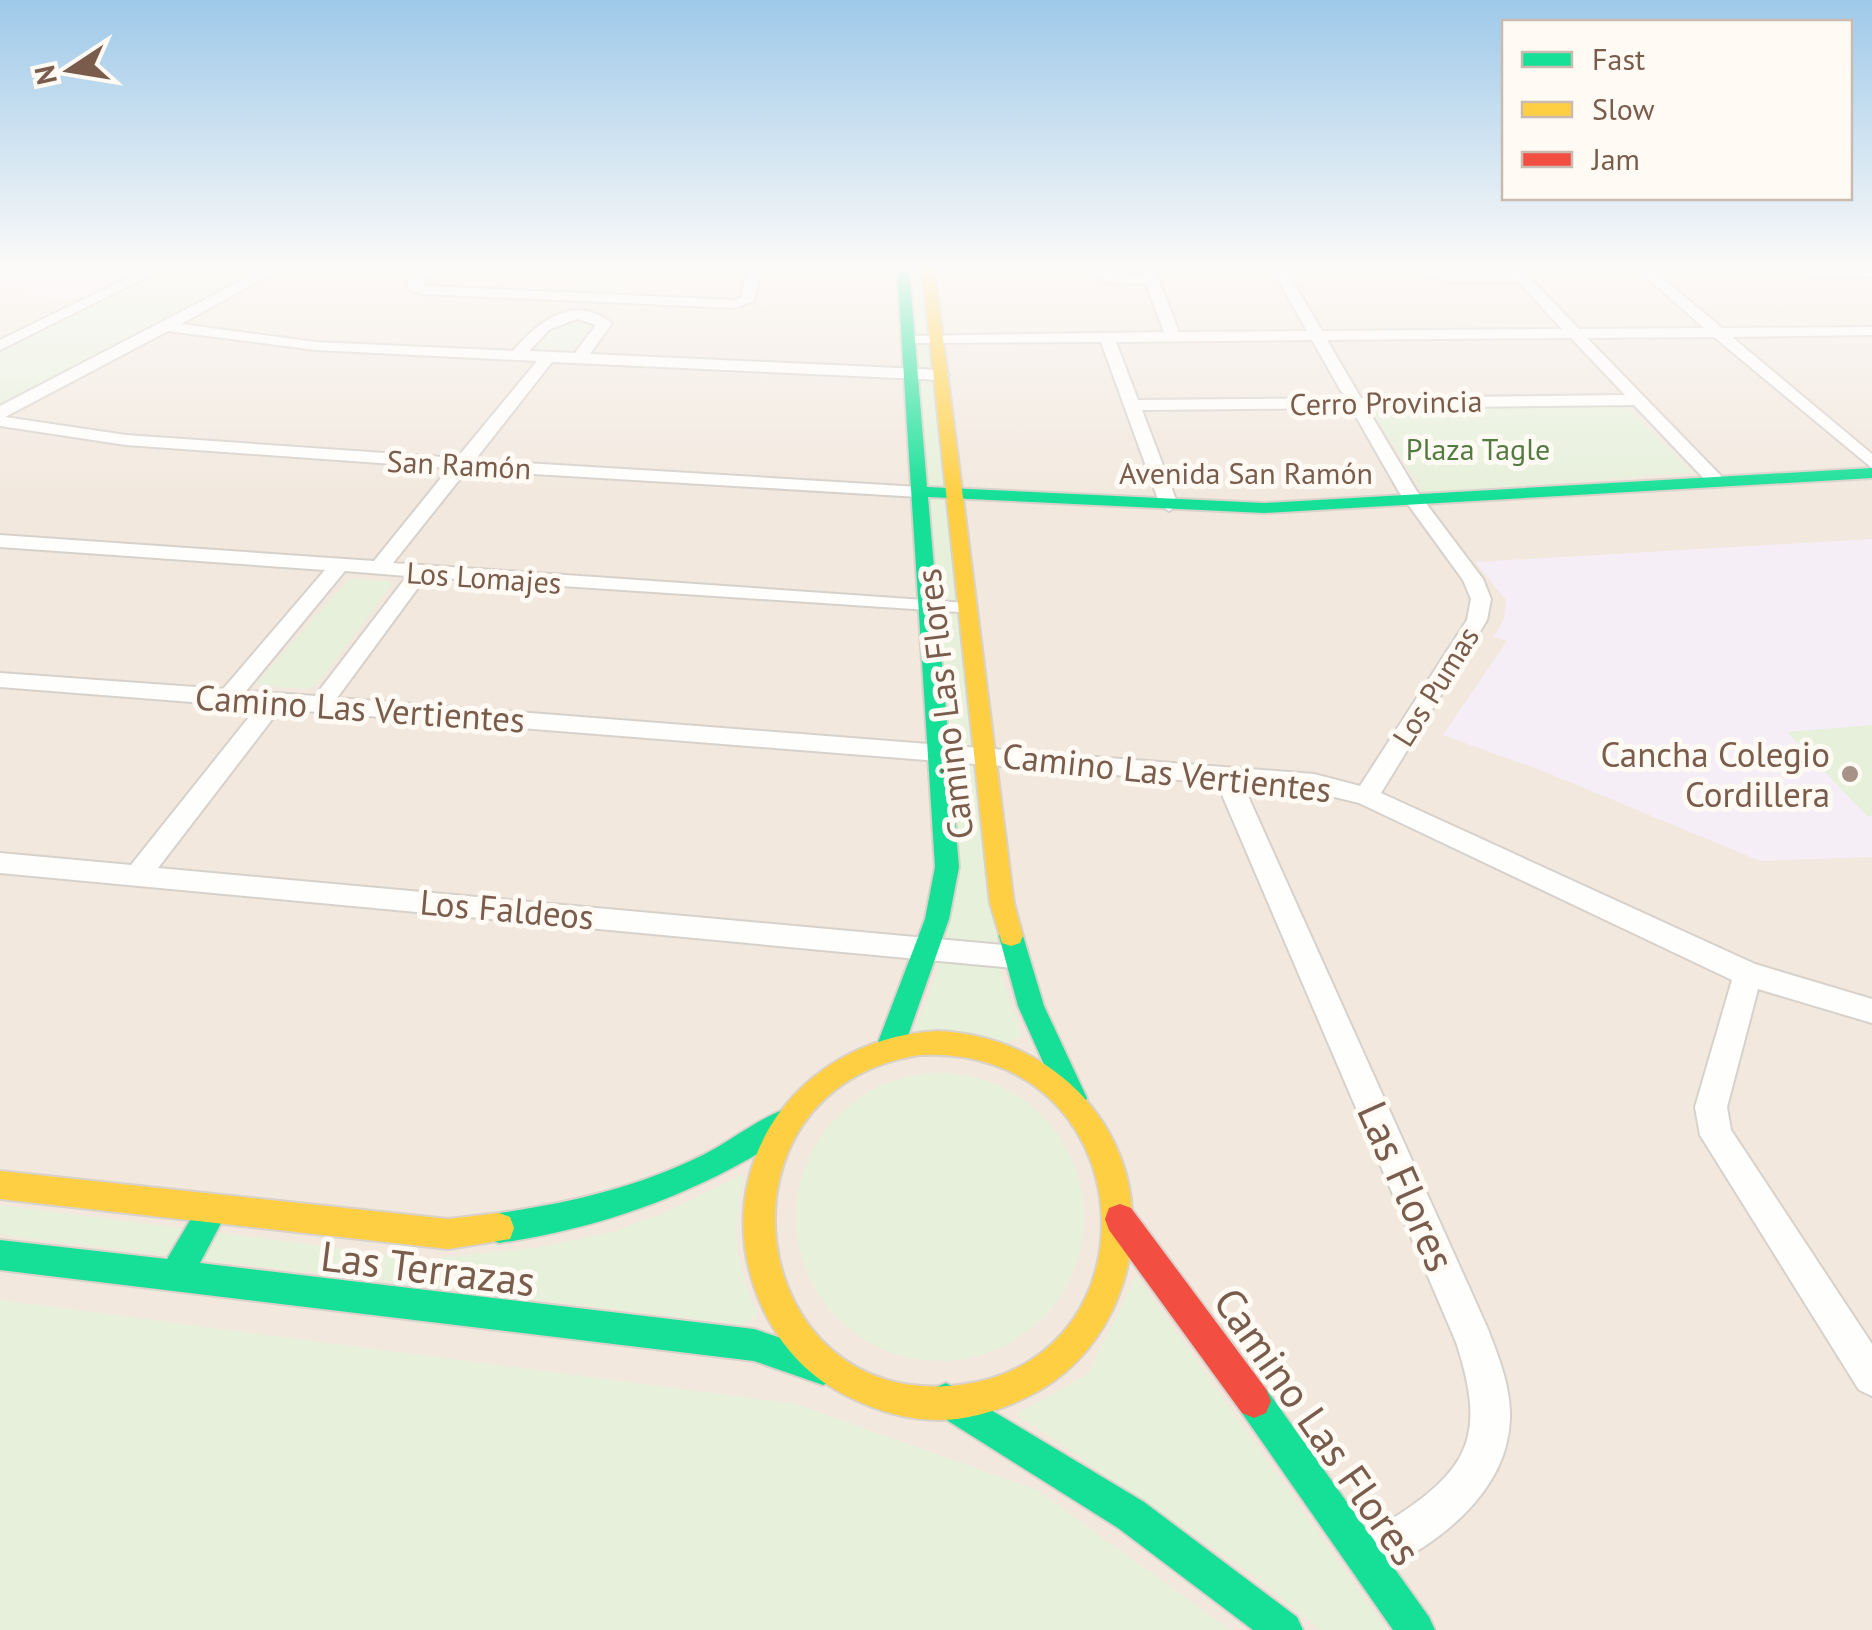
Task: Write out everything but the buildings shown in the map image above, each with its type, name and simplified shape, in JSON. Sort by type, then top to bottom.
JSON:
[{"type":"street","points":[[0,413],[133,343]]},
{"type":"street","points":[[294,343],[941,375]]},
{"type":"street","points":[[517,356],[528,343]]},
{"type":"street","points":[[579,359],[590,343]]},
{"type":"street","name":"Camino Las Flores","points":[[888,1050],[928,948],[947,867],[908,343]]},
{"type":"street","name":"Camino Las Flores","points":[[937,343],[960,464],[955,494],[1002,903],[1014,957],[1080,1119]]},
{"type":"street","points":[[1001,472],[1161,505],[1132,405],[1109,343]]},
{"type":"street","name":"Los Pumas","points":[[1321,343],[1413,500],[1473,579],[1482,606],[1366,796]]},
{"type":"street","points":[[1585,343],[1718,482]]},
{"type":"street","points":[[1730,343],[1872,463]]},
{"type":"street","points":[[377,570],[548,357]]},
{"type":"street","name":"Cerro Provincia","points":[[1132,405],[1640,400]]},
{"type":"street","name":"San Ramón","points":[[0,421],[174,445],[920,492]]},
{"type":"street","points":[[917,458],[960,464]]},
{"type":"street","name":"Avenida San Ramón","points":[[920,492],[1264,508],[1872,472]]},
{"type":"street","name":"Los Lomajes","points":[[0,541],[968,608]]},
{"type":"street","points":[[228,698],[338,567]]},
{"type":"street","points":[[320,705],[418,572]]},
{"type":"street","name":"Camino Las Vertientes","points":[[0,680],[1284,779],[1366,796],[1748,974],[1872,1011]]},
{"type":"street","points":[[136,876],[274,701]]},
{"type":"street","name":"Las Flores","points":[[1227,777],[1474,1340],[1490,1391],[1490,1442],[1472,1480],[1403,1536],[1366,1557]]},
{"type":"street","name":"Los Faldeos","points":[[0,863],[1014,957]]},
{"type":"street","points":[[1748,974],[1712,1107],[1716,1134],[1872,1377]]},
{"type":"street","points":[[843,1374],[818,1356],[789,1323],[767,1285],[760,1257],[756,1216],[762,1175],[787,1121],[822,1084],[865,1058],[888,1050],[950,1043],[1010,1058],[1060,1094],[1080,1119],[1106,1166],[1120,1219],[1116,1267],[1098,1314],[1067,1354],[1024,1384],[973,1399],[946,1400]]},
{"type":"street","name":"Las Terrazas","points":[[0,1184],[448,1234],[516,1226],[615,1206],[677,1185],[732,1157],[787,1121]]},
{"type":"street","points":[[174,1276],[213,1210]]},
{"type":"street","name":"Camino Las Flores","points":[[1120,1219],[1416,1630]]},
{"type":"street","name":"Las Terrazas","points":[[0,1255],[754,1344],[903,1398],[946,1400]]},
{"type":"street","points":[[946,1400],[1130,1516],[1284,1630]]},
{"type":"shaded area","points":[[0,343],[1872,343],[1872,1630],[0,1630]]},
{"type":"shaded area","points":[[1872,539],[1872,857],[1760,861],[1548,773],[1443,735],[1507,641],[1494,637],[1504,619],[1506,600],[1475,562]]},
{"type":"green space","points":[[20,343],[121,343],[0,406],[0,353]]},
{"type":"green space","points":[[541,343],[579,343],[572,352],[535,351]]},
{"type":"green space","points":[[914,343],[930,343],[1001,973],[1022,1036],[1008,1043],[912,1039],[938,971]]},
{"type":"green space","name":"Plaza Tagle","points":[[1627,406],[1694,473],[1423,493],[1371,409]]},
{"type":"green space","points":[[349,579],[390,581],[391,586],[317,685],[307,689],[259,685],[259,680]]},
{"type":"green space","name":"Cancha Colegio Cordillera","points":[[1872,725],[1872,816],[1867,816],[1787,732]]},
{"type":"green space","points":[[940,1073],[995,1084],[1042,1115],[1073,1162],[1084,1217],[1073,1272],[1042,1319],[995,1350],[940,1361],[885,1350],[838,1319],[807,1272],[796,1217],[807,1162],[838,1115],[885,1084]]},
{"type":"green space","points":[[745,1173],[737,1245],[743,1276],[758,1314],[746,1325],[0,1235],[0,1205],[428,1259],[535,1248],[613,1232],[666,1212]]},
{"type":"green space","points":[[1136,1275],[1387,1630],[1320,1630],[1254,1576],[1016,1414],[1088,1374]]},
{"type":"green space","points":[[0,1300],[796,1404],[1037,1490],[1230,1630],[0,1630]]},
{"type":"traffic: fast","points":[[889,1050],[937,919],[947,867],[909,343]]},
{"type":"traffic: fast","points":[[919,492],[1264,508],[1872,473]]},
{"type":"traffic: fast","points":[[1011,936],[1031,1006],[1073,1098]]},
{"type":"traffic: fast","points":[[499,1228],[577,1214],[649,1193],[717,1163],[785,1122]]},
{"type":"traffic: fast","points":[[175,1276],[213,1210]]},
{"type":"traffic: fast","points":[[0,1255],[754,1345],[823,1368]]},
{"type":"traffic: fast","points":[[946,1400],[1131,1515],[1284,1630]]},
{"type":"traffic: fast","points":[[1254,1401],[1416,1630]]},
{"type":"traffic: slow","points":[[937,343],[1002,903],[1011,936]]},
{"type":"traffic: slow","points":[[938,1043],[973,1046],[1007,1056],[1038,1073],[1065,1096],[1088,1123],[1105,1154],[1115,1188],[1118,1223],[1115,1258],[1105,1292],[1088,1323],[1065,1350],[1038,1373],[1007,1390],[973,1400],[938,1403],[903,1400],[869,1390],[838,1373],[811,1350],[788,1323],[771,1292],[761,1258],[758,1223],[761,1188],[771,1154],[788,1123],[811,1096],[838,1073],[869,1056],[903,1046],[938,1043]]},
{"type":"traffic: slow","points":[[0,1185],[448,1234],[499,1228]]},
{"type":"traffic: jam","points":[[1120,1219],[1254,1401]]},
{"type":"place","name":"Cancha Colegio Cordillera","points":[[1850,774]]}]
